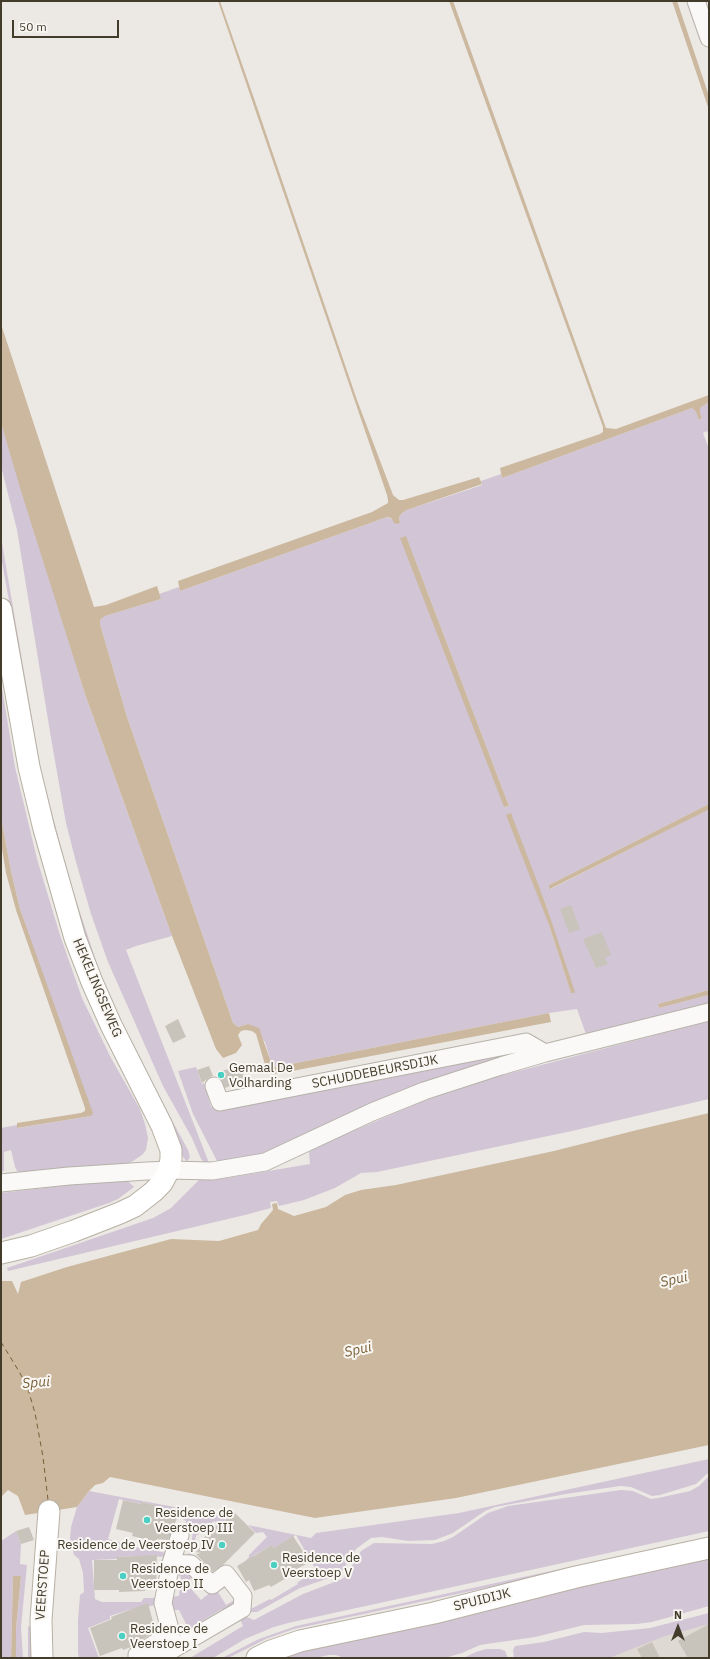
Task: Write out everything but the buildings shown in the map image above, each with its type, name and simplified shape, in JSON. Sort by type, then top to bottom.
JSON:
[{"type":"main road","name":"HEKELINGSEWEG","points":[[1,610],[29,767],[44,829],[75,938],[111,1025],[167,1137],[171,1150],[169,1170],[162,1183],[135,1206],[120,1213],[30,1246],[1,1253]]},
{"type":"main road","name":"VEERSTOEP","points":[[42,1658],[41,1620],[48,1511]]},
{"type":"main road","name":"SPUIDIJK","points":[[257,1658],[271,1651],[300,1641],[434,1613],[576,1577],[709,1548]]},
{"type":"street","points":[[696,1],[709,38]]},
{"type":"street","name":"SCHUDDEBEURSDIJK","points":[[169,1170],[212,1171],[265,1162],[372,1112],[424,1091],[545,1053],[709,1012]]},
{"type":"street","name":"SCHUDDEBEURSDIJK","points":[[214,1086],[220,1102],[526,1042],[545,1053]]},
{"type":"street","points":[[1,1183],[69,1176],[169,1170]]},
{"type":"street","points":[[137,1658],[137,1655],[171,1633],[163,1603],[171,1563],[180,1535]]},
{"type":"street","points":[[158,1658],[242,1610],[243,1596],[226,1574],[212,1585],[191,1564],[171,1563]]},
{"type":"shaded area","points":[[709,402],[709,436],[707,431],[703,433],[709,449],[709,804],[549,885],[551,889],[709,809],[709,990],[658,1004],[659,1008],[709,995],[709,1008],[587,1037],[577,1009],[549,1013],[276,1067],[271,1062],[265,1042],[248,1024],[238,1027],[233,1023],[127,717],[100,620],[105,616],[161,599],[159,594],[179,587],[180,591],[387,517],[400,523],[399,517],[407,510],[482,485],[481,481],[501,474],[502,478],[692,408],[696,412],[699,420],[702,418],[700,408]],"holes":[[[406,536],[509,806],[505,807]],[[540,890],[546,905],[571,993],[549,925]]]},
{"type":"shaded area","points":[[1,423],[85,694],[172,936],[126,950],[209,1163],[208,1166],[201,1159],[192,1138],[163,1086],[108,962],[91,914],[76,862],[66,823],[17,530],[1,466]]},
{"type":"shaded area","points":[[1,537],[41,771],[70,882],[105,988],[139,1059],[188,1150],[190,1157],[187,1162],[180,1153],[93,965],[45,804],[1,556]]},
{"type":"shaded area","points":[[1,682],[15,767],[37,859],[60,935],[82,998],[111,1058],[140,1109],[145,1124],[148,1138],[146,1150],[142,1155],[130,1163],[118,1166],[22,1174],[17,1171],[15,1167],[11,1150],[4,1152],[4,1170],[1,1174],[1,1128],[17,1125],[18,1128],[91,1116],[20,909],[11,871],[1,817]]},
{"type":"shaded area","points":[[709,1021],[709,1099],[572,1131],[377,1172],[361,1173],[335,1188],[304,1200],[279,1206],[277,1201],[270,1202],[271,1208],[245,1215],[8,1271],[7,1268],[153,1218],[171,1208],[199,1180],[227,1178],[310,1164],[309,1152],[320,1145],[421,1102],[492,1078]]},
{"type":"shaded area","points":[[502,1048],[525,1050],[371,1105],[260,1154],[219,1165],[193,1114],[178,1071],[196,1067],[202,1084],[204,1083],[211,1107]]},
{"type":"shaded area","points":[[113,1180],[127,1180],[134,1187],[118,1199],[109,1203],[1,1239],[1,1193]]},
{"type":"shaded area","points":[[709,1459],[709,1472],[696,1484],[660,1495],[652,1496],[631,1487],[620,1486],[566,1494],[495,1507],[485,1511],[453,1533],[435,1540],[408,1541],[382,1537],[371,1538],[356,1549],[341,1573],[338,1575],[300,1588],[257,1612],[251,1612],[249,1610],[270,1599],[271,1600],[298,1584],[297,1583],[316,1570],[296,1535],[274,1548],[272,1545],[253,1556],[254,1559],[240,1570],[238,1567],[240,1564],[242,1565],[249,1555],[267,1537],[263,1532],[256,1533],[248,1525],[311,1538],[316,1533],[459,1513]]},
{"type":"shaded area","points":[[709,1476],[709,1531],[288,1623],[245,1639],[213,1658],[190,1658],[243,1626],[239,1617],[242,1615],[254,1620],[303,1594],[342,1579],[345,1577],[361,1551],[374,1543],[432,1544],[453,1537],[488,1513],[508,1506],[621,1490],[633,1491],[651,1499],[658,1498],[690,1491],[699,1486]]},
{"type":"shaded area","points":[[89,1491],[228,1517],[220,1525],[214,1521],[196,1536],[192,1556],[180,1558],[190,1553],[193,1532],[184,1534],[186,1521],[175,1514],[172,1510],[142,1502],[141,1504],[119,1499],[108,1539],[150,1551],[152,1550],[166,1553],[169,1557],[139,1556],[92,1560],[95,1599],[102,1602],[141,1602],[144,1598],[157,1598],[158,1604],[133,1611],[132,1609],[110,1616],[110,1619],[88,1628],[99,1658],[79,1658],[78,1620],[80,1595],[84,1592],[83,1573],[79,1559],[74,1555],[70,1538],[71,1527],[77,1507]]},
{"type":"shaded area","points":[[16,1531],[21,1544],[20,1564],[27,1565],[21,1627],[23,1658],[16,1658],[16,1629],[21,1576],[13,1576],[11,1658],[1,1658],[1,1541]]},
{"type":"shaded area","points":[[709,1537],[709,1540],[294,1629],[266,1639],[228,1658],[222,1658],[259,1639],[296,1626]]},
{"type":"shaded area","points":[[709,1556],[709,1606],[652,1622],[637,1624],[584,1625],[535,1637],[480,1645],[462,1653],[445,1658],[344,1658],[336,1655],[329,1655],[315,1658],[273,1658]]},
{"type":"shaded area","points":[[179,1568],[195,1575],[186,1583],[201,1600],[222,1583],[228,1586],[218,1592],[226,1605],[236,1599],[237,1605],[225,1612],[222,1609],[197,1624],[199,1628],[181,1635],[181,1632],[188,1628],[179,1610],[170,1610],[170,1597],[179,1596],[181,1577],[174,1572]]},
{"type":"shaded area","points":[[709,1613],[709,1624],[665,1636],[609,1658],[514,1658],[513,1650],[515,1646],[544,1642],[584,1632],[602,1633],[650,1628]]},
{"type":"shaded area","points":[[709,1618],[709,1658],[586,1658]]},
{"type":"shaded area","points":[[28,1626],[30,1627],[32,1658],[28,1658]]},
{"type":"shaded area","points":[[486,1649],[500,1649],[505,1651],[508,1658],[463,1658],[476,1652]]},
{"type":"water","points":[[218,1],[220,1],[257,107],[357,400],[393,495],[399,500],[403,500],[479,477],[482,484],[407,510],[399,517],[400,523],[395,524],[391,518],[387,517],[180,591],[178,581],[372,512],[388,503],[387,495]]},
{"type":"water","points":[[449,1],[453,1],[606,428],[616,429],[709,395],[709,402],[700,408],[702,418],[699,420],[696,412],[692,408],[502,478],[500,468],[600,434],[603,432],[603,427]]},
{"type":"water","points":[[672,1],[677,1],[709,96],[709,110]]},
{"type":"water","points":[[1,324],[94,607],[106,605],[157,586],[161,599],[105,616],[100,620],[100,624],[127,717],[233,1023],[238,1027],[248,1024],[259,1028],[271,1062],[276,1067],[549,1013],[551,1022],[276,1074],[270,1073],[266,1068],[256,1034],[252,1031],[245,1030],[241,1031],[238,1035],[242,1045],[236,1053],[223,1058],[216,1049],[172,936],[85,694],[21,491],[1,423]]},
{"type":"water","points":[[406,536],[509,806],[504,807],[400,538]]},
{"type":"water","points":[[709,804],[708,810],[550,889],[549,885]]},
{"type":"water","points":[[511,813],[546,905],[575,992],[574,993],[571,993],[549,925],[506,815]]},
{"type":"water","points":[[1,817],[20,909],[93,1113],[91,1116],[17,1128],[17,1123],[81,1113],[85,1111],[85,1108],[16,910],[6,873],[1,843]]},
{"type":"water","points":[[709,990],[709,995],[659,1008],[658,1004]]},
{"type":"water","name":"Spui","points":[[709,1113],[709,1445],[456,1498],[315,1518],[110,1477],[103,1483],[95,1485],[77,1507],[25,1515],[18,1496],[8,1490],[1,1497],[1,1281],[12,1281],[18,1294],[21,1282],[67,1267],[171,1239],[219,1241],[258,1230],[273,1210],[272,1204],[277,1203],[278,1209],[294,1216],[326,1207],[345,1195],[361,1190],[396,1185],[554,1151]]},
{"type":"water","points":[[13,1576],[21,1576],[16,1629],[16,1658],[11,1658]]},
{"type":"ferry route","points":[[1,1342],[28,1389],[35,1413],[43,1457],[48,1500]]},
{"type":"place","name":"Gemaal De Volharding","points":[[221,1075]]},
{"type":"place","name":"Residence de Veerstoep III","points":[[147,1520]]},
{"type":"place","name":"Residence de Veerstoep IV","points":[[222,1545]]},
{"type":"place","name":"Residence de Veerstoep V","points":[[274,1565]]},
{"type":"place","name":"Residence de Veerstoep II","points":[[123,1576]]},
{"type":"place","name":"Residence de Veerstoep I","points":[[122,1636]]}]
